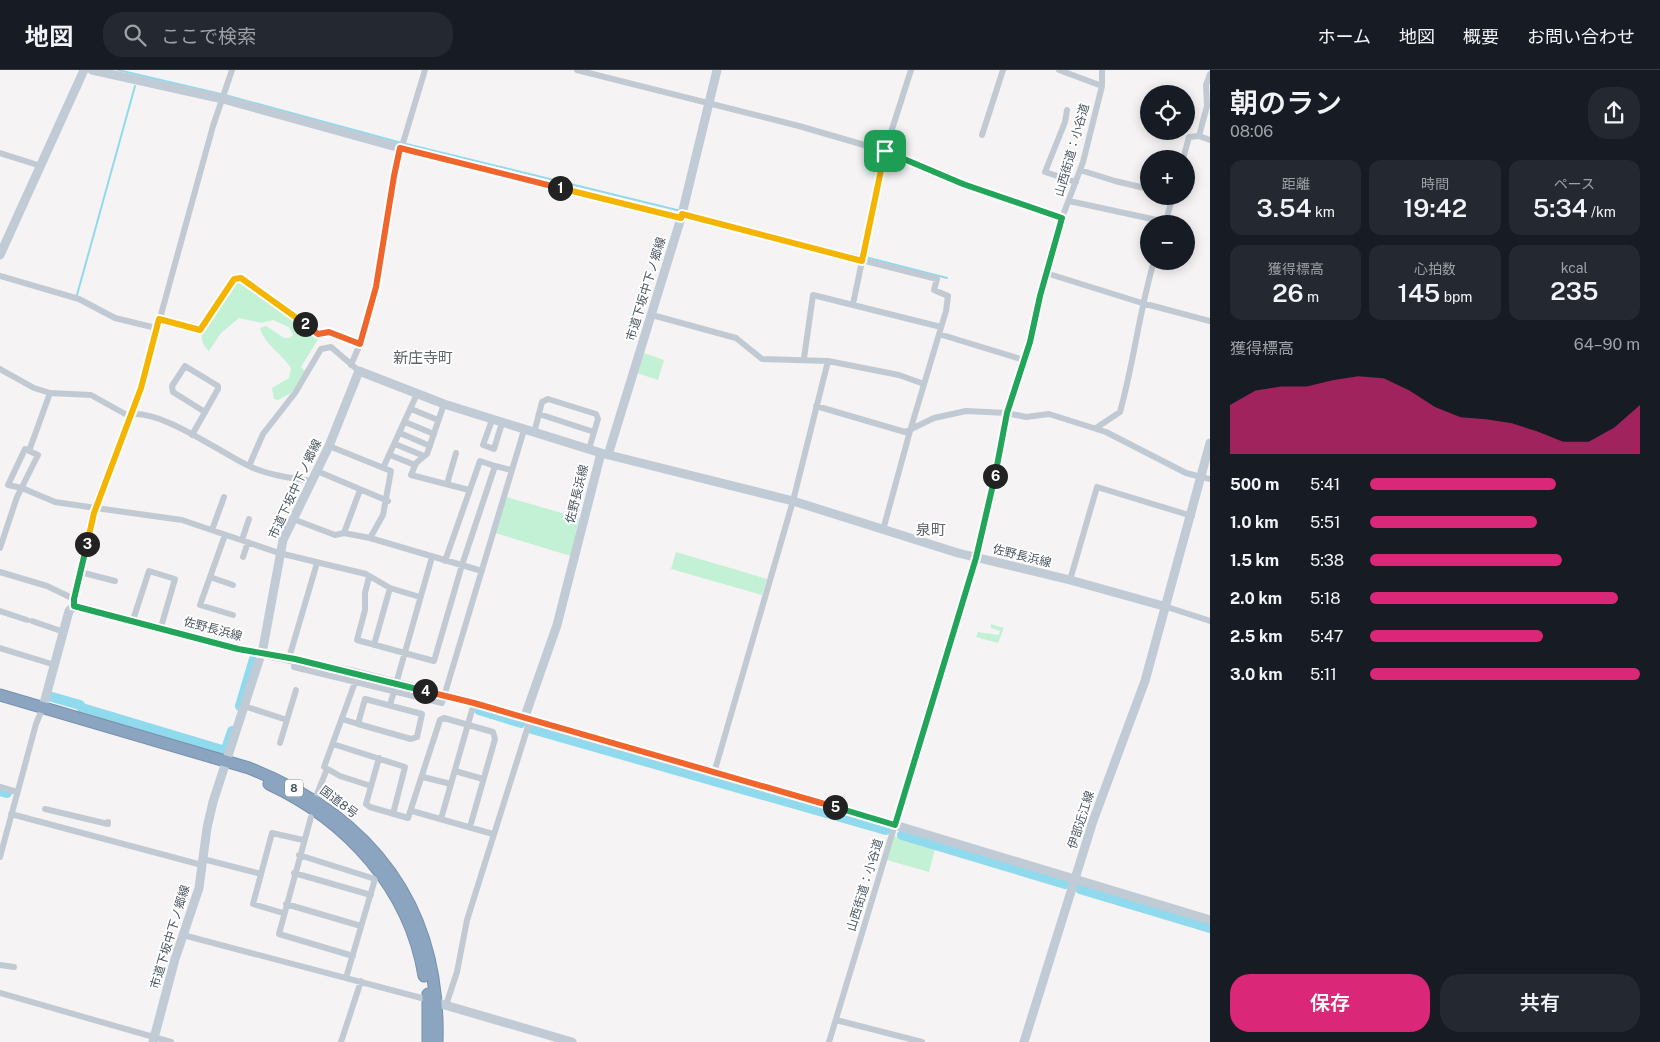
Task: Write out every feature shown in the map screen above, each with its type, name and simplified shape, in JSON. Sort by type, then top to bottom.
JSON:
[{"type":"highway","name":"国道8号","points":[[0,695],[42,710],[276,779],[322,804],[342,819],[378,856],[408,900],[423,936],[437,1002],[437,1042]]},
{"type":"highway","name":"国道8号","points":[[0,703],[42,710]]},
{"type":"highway","name":"国道8号","points":[[428,1042],[437,1002]]},
{"type":"street","points":[[0,255],[84,70]]},
{"type":"street","points":[[92,70],[223,99],[682,213],[937,279],[934,290],[948,296],[883,530]]},
{"type":"street","points":[[0,857],[2,839],[18,792],[69,611],[74,602],[96,508],[131,414],[213,126],[232,70]]},
{"type":"street","points":[[351,365],[360,344],[376,287],[394,176],[424,70]]},
{"type":"street","points":[[576,70],[709,103],[885,151],[963,184],[1062,218]]},
{"type":"street","name":"市道下坂中下ノ郷線","points":[[604,454],[652,315],[682,213],[717,70]]},
{"type":"street","points":[[853,304],[885,151],[911,70]]},
{"type":"street","points":[[982,135],[1002,70]]},
{"type":"street","points":[[1059,70],[1102,86]]},
{"type":"street","name":"山西街道：小谷道","points":[[829,1042],[976,558],[1000,456],[1007,413],[1024,360],[1062,218],[1080,170],[1102,86],[1102,70]]},
{"type":"street","points":[[1199,136],[1207,106],[1206,85],[1210,74]]},
{"type":"street","points":[[1067,110],[1065,122],[1045,172],[1076,182]]},
{"type":"street","points":[[1185,150],[1189,137],[1199,136],[1210,140]]},
{"type":"street","points":[[0,153],[41,166]]},
{"type":"street","points":[[1080,170],[1140,187]]},
{"type":"street","points":[[1069,201],[1140,217]]},
{"type":"street","points":[[1096,428],[1120,412],[1128,385],[1142,303],[1151,270]]},
{"type":"street","points":[[1046,273],[1142,303],[1210,321]]},
{"type":"street","points":[[0,276],[79,299],[115,318],[156,328]]},
{"type":"street","points":[[159,319],[200,330],[234,279],[241,278],[318,334],[329,332],[360,344]]},
{"type":"street","points":[[804,358],[813,295],[853,304],[940,330],[1024,360]]},
{"type":"street","points":[[652,315],[736,338],[762,359],[804,358],[828,361],[899,375],[924,384]]},
{"type":"street","points":[[249,466],[263,434],[295,393],[321,349],[331,347],[359,371],[417,394],[492,420],[604,454]]},
{"type":"street","points":[[714,773],[792,501],[828,361]]},
{"type":"street","points":[[192,435],[205,412],[218,389],[218,386],[185,366],[172,386],[173,392],[205,412]]},
{"type":"street","points":[[0,369],[34,388],[50,393],[91,396],[127,416],[131,414],[150,416],[192,435],[249,466],[282,476],[312,481]]},
{"type":"street","name":"市道下坂中下ノ郷線","points":[[154,1040],[183,935],[199,888],[211,811],[260,653],[279,553],[293,518],[329,446],[359,371]]},
{"type":"street","points":[[29,451],[50,393]]},
{"type":"street","points":[[383,468],[417,394]]},
{"type":"street","points":[[534,432],[542,402],[548,399],[571,405],[596,414],[598,419],[589,449]]},
{"type":"street","points":[[444,404],[430,446],[415,466],[411,475],[470,490]]},
{"type":"street","points":[[816,406],[906,432],[910,432],[934,418],[966,412],[1007,413],[1026,417],[1049,414],[1096,428],[1186,473],[1206,478]]},
{"type":"street","points":[[411,409],[438,420]]},
{"type":"street","points":[[539,414],[594,432]]},
{"type":"street","points":[[492,420],[484,445],[494,449],[502,423]]},
{"type":"street","points":[[405,422],[434,434]]},
{"type":"street","points":[[444,698],[524,430]]},
{"type":"street","points":[[400,433],[430,446]]},
{"type":"street","points":[[1210,443],[1206,478],[1192,516],[1167,607],[1210,621]]},
{"type":"street","points":[[395,444],[424,456]]},
{"type":"street","points":[[329,446],[391,472],[388,501],[384,515],[370,538]]},
{"type":"street","points":[[0,548],[22,488],[38,455],[25,449],[8,485],[22,488],[55,502],[170,517],[279,553],[366,574],[390,588],[420,597]]},
{"type":"street","points":[[447,484],[456,453]]},
{"type":"street","name":"佐野長浜線","points":[[74,602],[260,653],[395,687],[474,703],[527,720],[557,625],[604,454],[792,501],[976,558],[1070,580],[1167,607]]},
{"type":"street","points":[[390,455],[415,466]]},
{"type":"street","points":[[445,561],[480,461],[511,470]]},
{"type":"street","points":[[369,577],[365,593],[366,610],[357,640],[434,661],[462,566],[495,466]]},
{"type":"street","points":[[317,471],[388,501]]},
{"type":"street","points":[[1070,580],[1097,486],[1192,516]]},
{"type":"street","points":[[344,533],[360,490]]},
{"type":"street","points":[[212,530],[224,496]]},
{"type":"street","points":[[293,518],[334,535],[344,533],[370,538],[482,571]]},
{"type":"street","points":[[243,557],[249,519]]},
{"type":"street","points":[[225,535],[200,605],[233,615]]},
{"type":"street","points":[[390,705],[432,557]]},
{"type":"street","points":[[293,660],[317,563]]},
{"type":"street","points":[[134,620],[149,571],[175,580],[161,627]]},
{"type":"street","points":[[0,572],[47,586],[74,602]]},
{"type":"street","points":[[80,572],[115,581]]},
{"type":"street","points":[[210,577],[233,585]]},
{"type":"street","points":[[374,645],[390,588]]},
{"type":"street","name":"伊部近江線","points":[[1024,1042],[1105,786],[1145,680],[1167,607]]},
{"type":"street","points":[[0,611],[64,632]]},
{"type":"street","points":[[0,648],[55,665]]},
{"type":"street","points":[[356,677],[324,767],[340,776],[371,786]]},
{"type":"street","points":[[280,743],[296,690]]},
{"type":"street","points":[[342,719],[358,724],[415,739],[422,714],[365,699],[358,724]]},
{"type":"street","points":[[441,819],[474,703]]},
{"type":"street","points":[[244,706],[287,720]]},
{"type":"street","points":[[379,758],[366,802],[367,806],[406,818],[412,811],[440,720],[444,718],[493,732],[496,735],[470,827]]},
{"type":"street","points":[[437,1002],[457,972],[466,920],[527,720],[895,825],[1210,920]]},
{"type":"street","points":[[333,744],[405,767],[393,814]]},
{"type":"street","points":[[317,794],[327,769]]},
{"type":"street","points":[[455,771],[483,780]]},
{"type":"street","points":[[423,777],[451,784]]},
{"type":"street","points":[[0,787],[18,792]]},
{"type":"street","points":[[45,809],[108,824],[108,822]]},
{"type":"street","points":[[412,811],[493,834]]},
{"type":"street","points":[[57,827],[60,813]]},
{"type":"street","points":[[11,814],[202,862],[261,874]]},
{"type":"street","points":[[310,817],[278,931],[281,935],[352,956]]},
{"type":"street","points":[[283,913],[254,904],[272,833],[303,840]]},
{"type":"street","points":[[299,855],[373,877],[375,882],[346,978]]},
{"type":"street","points":[[294,873],[371,895]]},
{"type":"street","points":[[286,904],[361,926]]},
{"type":"street","points":[[183,935],[361,981],[572,1042]]},
{"type":"street","points":[[0,965],[14,967]]},
{"type":"street","points":[[341,1042],[361,981]]},
{"type":"street","points":[[0,994],[154,1040],[171,1042]]},
{"type":"street","points":[[836,1020],[922,1042]]},
{"type":"green space","points":[[240,280],[320,336],[301,367],[305,371],[291,393],[278,400],[274,399],[272,388],[289,378],[291,368],[265,339],[260,328],[266,326],[284,338],[290,338],[293,335],[289,327],[273,320],[262,323],[239,318],[221,333],[209,351],[203,342],[203,331],[235,281]]},
{"type":"green space","points":[[644,353],[664,360],[658,380],[637,373]]},
{"type":"green space","points":[[506,497],[579,518],[571,556],[495,533]]},
{"type":"green space","points":[[676,552],[767,579],[762,595],[671,569]]},
{"type":"green space","points":[[991,624],[1004,628],[998,643],[976,637],[978,632],[999,635],[1000,631],[991,628]]},
{"type":"green space","points":[[894,836],[935,849],[929,872],[887,860]]},
{"type":"waterway","points":[[118,70],[225,95],[398,142],[681,211]]},
{"type":"waterway","points":[[77,295],[135,86]]},
{"type":"waterway","points":[[685,212],[814,245]]},
{"type":"waterway","points":[[850,254],[860,256]]},
{"type":"waterway","points":[[865,257],[947,278]]},
{"type":"waterway","points":[[240,706],[254,659]]},
{"type":"waterway","points":[[52,697],[80,705],[82,708],[222,750],[226,749],[232,731]]},
{"type":"waterway","points":[[479,710],[521,723]]},
{"type":"waterway","points":[[532,729],[886,830]]},
{"type":"waterway","points":[[0,791],[7,793]]},
{"type":"waterway","points":[[902,835],[1065,884]]},
{"type":"waterway","points":[[1080,889],[1210,928]]},
{"type":"district","name":"新庄寺町","points":[[423,358]]},
{"type":"district","name":"泉町","points":[[931,530]]},
{"type":"route","points":[[400,148],[681,218],[682,214],[862,261],[885,151],[963,184],[1062,218],[1040,296],[1030,342],[1007,413],[1004,437],[984,529],[959,618],[895,825],[474,703],[357,673],[271,654],[238,649],[134,620],[74,606],[94,513],[141,388],[159,319],[200,330],[234,279],[241,278],[318,334],[329,332],[360,344],[376,287],[400,148]]}]
